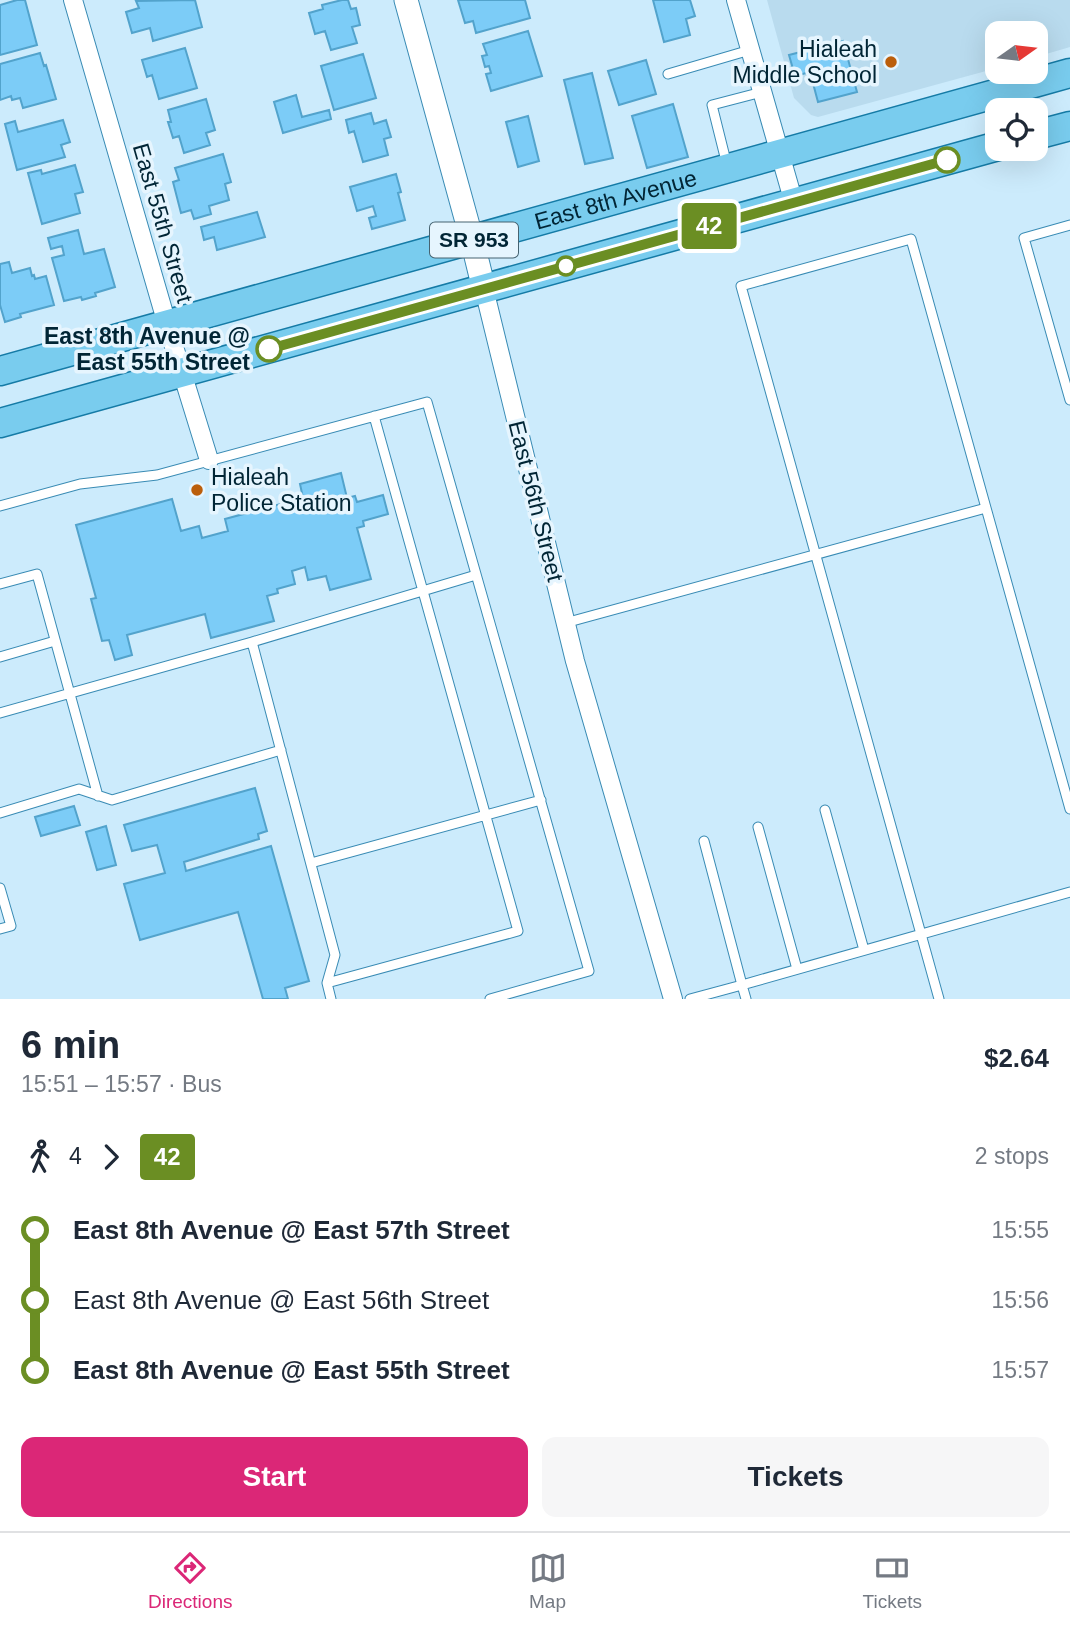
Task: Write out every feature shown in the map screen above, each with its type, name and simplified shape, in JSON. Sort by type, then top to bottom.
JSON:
[{"type":"main road","name":"East 8th Avenue","points":[[0,371],[1070,73]]},
{"type":"main road","points":[[1048,132],[1070,126]]},
{"type":"main road","name":"SR 953","points":[[0,424],[985,150]]},
{"type":"street","name":"East 55th Street","points":[[72,0],[209,460]]},
{"type":"street","name":"East 56th Street","points":[[406,0],[472,240],[565,622],[673,999]]},
{"type":"street","points":[[736,0],[794,203]]},
{"type":"lane","points":[[668,74],[750,50]]},
{"type":"lane","points":[[728,168],[712,105],[762,92]]},
{"type":"lane","points":[[1070,225],[1024,238],[1070,400]]},
{"type":"lane","points":[[939,999],[741,286],[911,239],[1070,809]]},
{"type":"lane","points":[[0,506],[80,484],[156,475],[427,402],[589,971],[490,999]]},
{"type":"lane","points":[[327,983],[517,931],[374,416]]},
{"type":"lane","points":[[565,622],[986,508]]},
{"type":"lane","points":[[0,584],[37,574],[98,796]]},
{"type":"lane","points":[[0,713],[477,575]]},
{"type":"lane","points":[[0,657],[55,641]]},
{"type":"lane","points":[[252,642],[335,955],[327,983],[331,999]]},
{"type":"lane","points":[[0,813],[79,789],[112,800],[281,750]]},
{"type":"lane","points":[[311,863],[541,800]]},
{"type":"lane","points":[[825,810],[864,950]]},
{"type":"lane","points":[[758,827],[797,969]]},
{"type":"lane","points":[[704,841],[746,999]]},
{"type":"lane","points":[[0,888],[11,926],[0,929]]},
{"type":"lane","points":[[690,999],[1070,892]]},
{"type":"shaded area","name":"Hialeah Middle School","points":[[767,0],[1070,0],[1070,47],[1048,53],[1048,21],[985,21],[985,71],[818,117],[811,115],[794,98]]},
{"type":"building","points":[[25,0],[37,45],[0,55],[0,5]]},
{"type":"building","points":[[195,0],[202,27],[153,41],[150,28],[132,33],[126,12],[139,8],[136,1]]},
{"type":"building","points":[[348,0],[351,9],[356,8],[360,25],[352,27],[357,43],[331,50],[325,31],[315,34],[309,13],[323,9],[322,5]]},
{"type":"building","points":[[458,0],[525,0],[530,18],[476,33],[473,21],[465,23]]},
{"type":"building","points":[[653,0],[690,0],[695,16],[686,19],[690,35],[664,42]]},
{"type":"building","points":[[528,31],[542,76],[491,91],[486,74],[491,73],[489,66],[485,67],[482,56],[487,55],[483,44]]},
{"type":"building","points":[[843,41],[857,92],[818,102],[810,72],[795,76],[789,55]]},
{"type":"building","points":[[185,48],[197,88],[159,99],[152,75],[147,77],[142,60]]},
{"type":"building","points":[[40,53],[56,99],[23,108],[20,98],[12,100],[11,96],[0,100],[0,64]]},
{"type":"building","points":[[363,54],[376,98],[334,110],[321,66]]},
{"type":"building","points":[[646,60],[656,94],[619,105],[608,71]]},
{"type":"building","points":[[592,73],[613,158],[585,164],[564,80]]},
{"type":"building","points":[[296,95],[302,117],[329,110],[331,119],[283,133],[274,102]]},
{"type":"building","points":[[206,99],[215,130],[206,133],[210,145],[184,153],[179,136],[173,138],[168,122],[171,122],[168,110]]},
{"type":"building","points":[[673,104],[688,157],[647,168],[632,116]]},
{"type":"building","points":[[371,113],[374,124],[386,120],[391,137],[384,139],[388,155],[363,162],[354,131],[349,133],[346,120]]},
{"type":"building","points":[[528,116],[539,161],[518,167],[506,122]]},
{"type":"building","points":[[63,120],[70,142],[61,145],[65,157],[17,170],[5,124],[15,121],[18,132]]},
{"type":"building","points":[[223,154],[231,182],[225,184],[229,200],[209,206],[211,214],[194,219],[191,210],[181,213],[173,182],[179,180],[175,168]]},
{"type":"building","points":[[75,165],[83,192],[75,194],[80,213],[42,224],[28,173],[41,170],[42,174]]},
{"type":"building","points":[[396,174],[405,220],[372,229],[369,218],[376,216],[373,206],[357,211],[350,187]]},
{"type":"building","points":[[257,212],[265,237],[217,250],[214,237],[204,240],[201,227]]},
{"type":"building","points":[[78,230],[84,254],[104,249],[115,287],[82,300],[81,297],[64,301],[52,258],[64,255],[62,246],[51,249],[48,238]]},
{"type":"building","points":[[9,262],[12,273],[30,268],[35,279],[46,276],[54,305],[20,314],[21,317],[5,322],[0,305],[0,264]]},
{"type":"building","points":[[341,473],[347,498],[355,496],[357,502],[383,495],[388,514],[363,521],[364,526],[357,528],[371,579],[330,590],[326,576],[308,580],[305,567],[292,571],[295,584],[277,589],[278,593],[267,596],[274,621],[211,638],[205,614],[127,635],[132,655],[115,660],[109,640],[102,641],[91,599],[96,598],[76,525],[172,499],[181,531],[199,526],[202,538],[228,531],[225,519],[303,498],[300,484]]},
{"type":"building","points":[[255,788],[267,831],[258,834],[259,839],[184,862],[186,871],[271,846],[309,981],[285,988],[288,999],[263,999],[238,912],[140,940],[124,884],[165,873],[157,845],[132,851],[124,825]]},
{"type":"building","points":[[74,806],[80,825],[41,836],[35,817]]},
{"type":"building","points":[[106,826],[116,865],[97,870],[86,832]]},
{"type":"bus line","name":"42","points":[[269,349],[947,160]]},
{"type":"place","name":"Hialeah Middle School","points":[[891,62]]},
{"type":"place","name":"East 8th Avenue @ East 55th Street","points":[[269,349]]},
{"type":"place","name":"Hialeah Police Station","points":[[197,490]]}]
